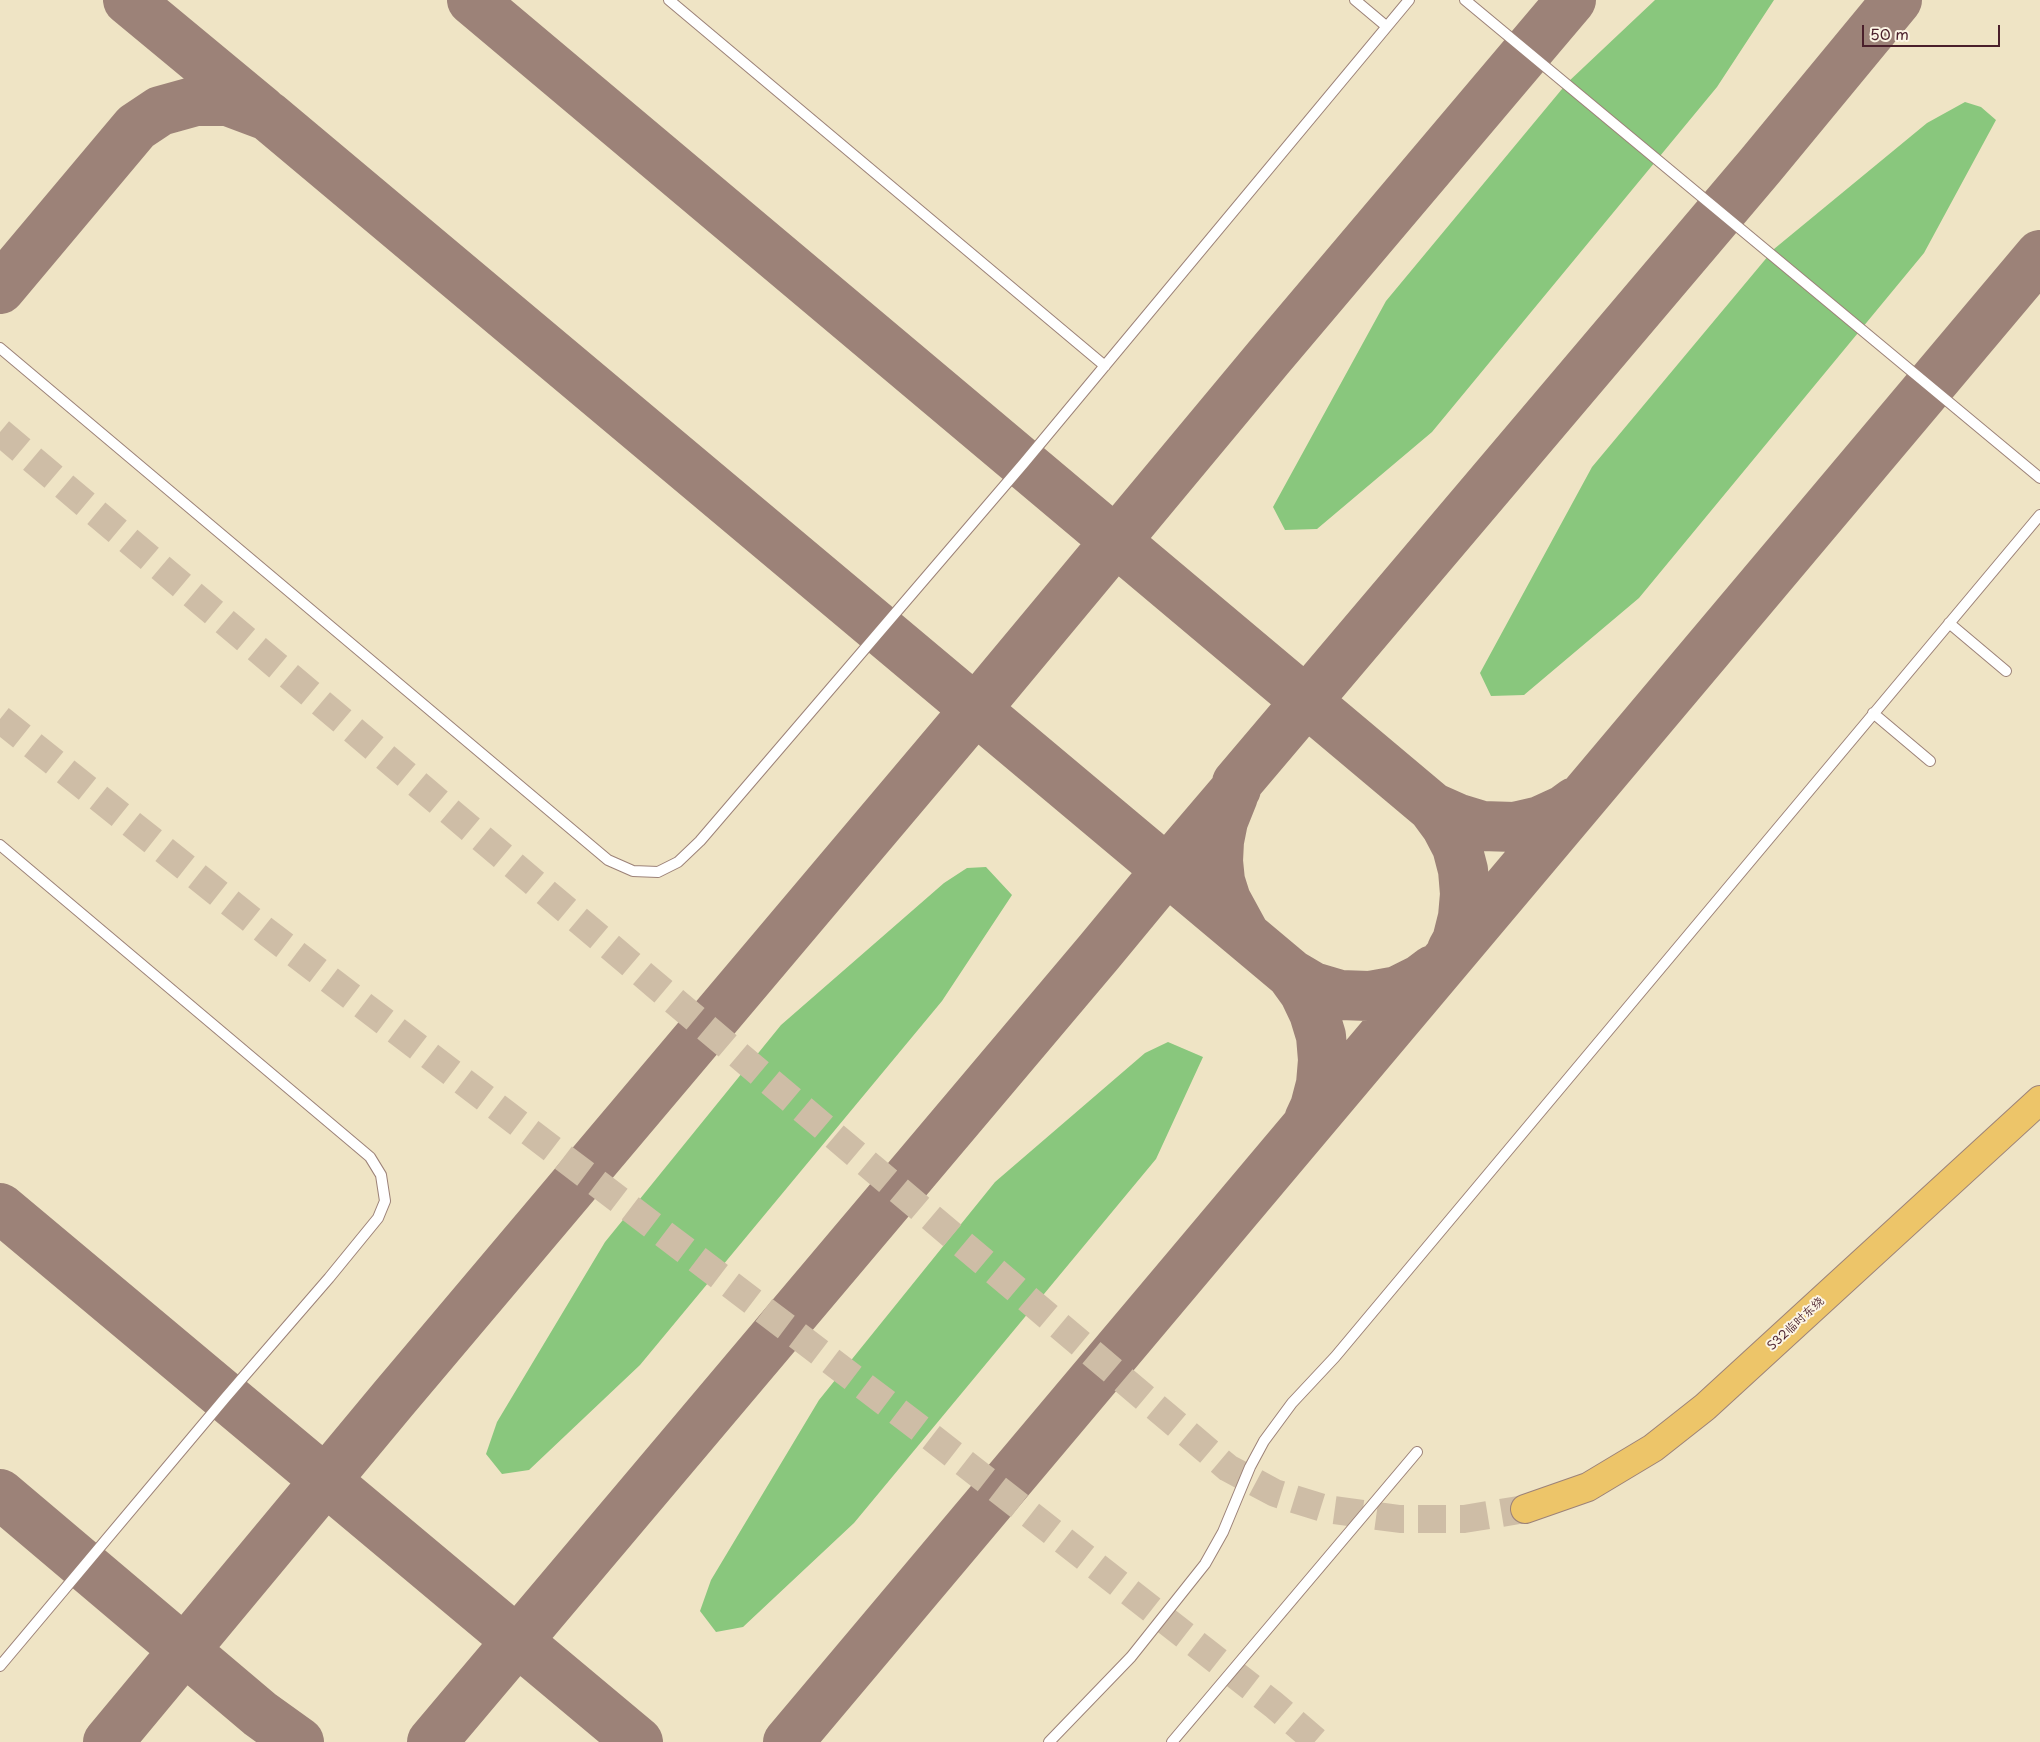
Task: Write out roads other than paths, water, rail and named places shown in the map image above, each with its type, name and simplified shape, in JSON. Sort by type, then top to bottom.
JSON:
[{"type":"highway","name":"S32临时东绕","points":[[1525,1509],[1588,1487],[1654,1448],[1705,1407],[2040,1100]]},
{"type":"lane","points":[[669,0],[1104,366]]},
{"type":"lane","points":[[1355,0],[1386,26]]},
{"type":"lane","points":[[0,348],[608,860],[633,871],[658,872],[678,862],[700,841],[894,616],[1409,0]]},
{"type":"lane","points":[[1465,0],[2040,478]]},
{"type":"lane","points":[[1050,1742],[1131,1657],[1205,1564],[1223,1532],[1259,1450],[1292,1403],[1342,1349],[2040,514]]},
{"type":"lane","points":[[1949,623],[2006,671]]},
{"type":"lane","points":[[1873,714],[1930,761]]},
{"type":"lane","points":[[0,845],[370,1157],[381,1175],[385,1201],[378,1218],[329,1278],[1,1662]]},
{"type":"lane","points":[[1172,1742],[1417,1452]]},
{"type":"tunnel","points":[[0,432],[1228,1468],[1275,1493],[1326,1509],[1400,1519],[1464,1519],[1525,1509]]},
{"type":"tunnel","points":[[0,719],[268,933],[931,1437],[1274,1705],[1317,1742]]}]
